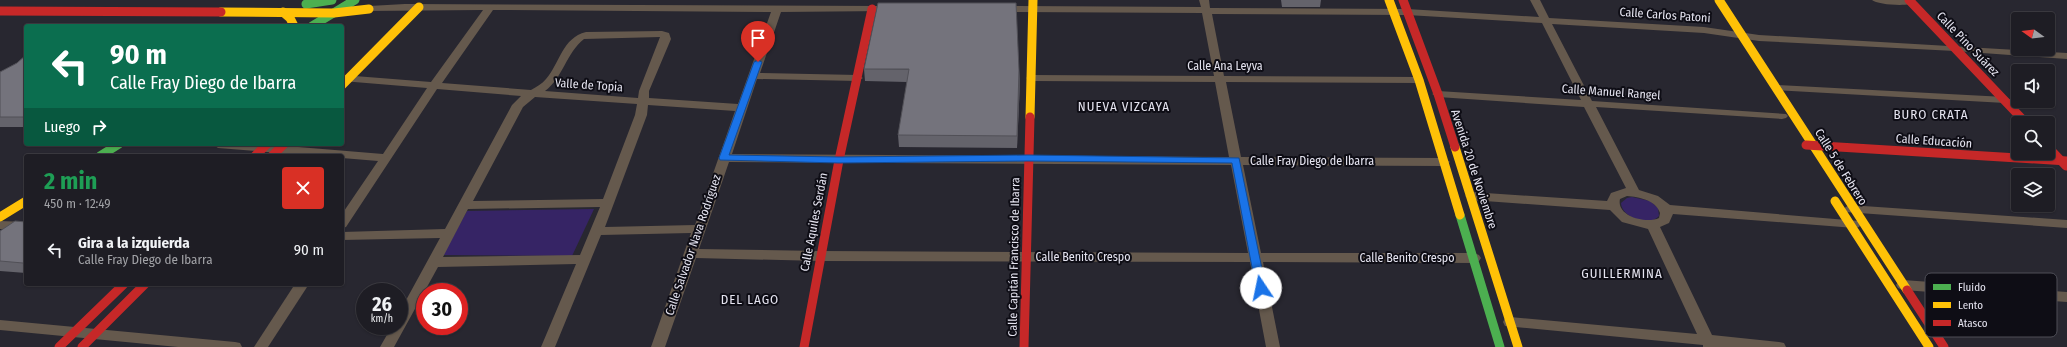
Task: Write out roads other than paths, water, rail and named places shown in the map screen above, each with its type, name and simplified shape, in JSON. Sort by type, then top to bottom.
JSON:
[{"type":"street","points":[[306,4],[332,0]]},
{"type":"street","points":[[315,24],[356,0]]},
{"type":"street","points":[[1389,0],[1419,80],[1500,347]]},
{"type":"street","name":"Avenida 20 de Noviembre","points":[[1403,0],[1438,94],[1518,347]]},
{"type":"street","points":[[1535,0],[1634,192]]},
{"type":"street","name":"Calle 5 de Febrero","points":[[1719,0],[1925,318]]},
{"type":"street","points":[[1877,0],[1910,1]]},
{"type":"street","name":"Calle Pino Suárez","points":[[1910,1],[2020,116]]},
{"type":"street","points":[[207,2],[346,5],[369,9]]},
{"type":"street","name":"Calle Carlos Patoni","points":[[987,9],[1033,5],[1205,5],[1407,12],[1704,30],[1742,36],[2067,56]]},
{"type":"street","name":"Calle Capitán Francisco de Ibarra","points":[[1024,347],[1033,5]]},
{"type":"street","points":[[1205,5],[1273,347]]},
{"type":"street","points":[[395,18],[405,7]]},
{"type":"street","points":[[0,10],[334,13],[405,7],[895,9]]},
{"type":"street","points":[[344,81],[419,7]]},
{"type":"street","points":[[344,221],[434,86],[490,8]]},
{"type":"street","name":"Calle Salvador Nava Rodríguez","points":[[658,347],[700,229],[723,158],[777,8]]},
{"type":"street","name":"Calle Aquiles Serdán","points":[[804,347],[839,160],[872,9]]},
{"type":"street","points":[[283,12],[290,18],[293,24]]},
{"type":"street","points":[[1722,22],[1750,65]]},
{"type":"street","points":[[408,310],[518,105],[551,81],[579,37],[586,35],[665,35],[666,39],[644,92],[641,115],[608,203],[548,347]]},
{"type":"street","points":[[753,76],[858,78]]},
{"type":"street","name":"Calle Ana Leyva","points":[[1031,78],[1419,80]]},
{"type":"street","name":"Valle de Topia","points":[[344,81],[742,108]]},
{"type":"street","points":[[1777,88],[2005,100]]},
{"type":"street","name":"Calle Manuel Rangel","points":[[1438,94],[1784,119]]},
{"type":"street","points":[[1774,103],[1784,119]]},
{"type":"street","name":"Calle 5 de Febrero","points":[[1798,142],[1808,158]]},
{"type":"street","name":"Calle Educación","points":[[1798,142],[1814,146],[2065,163]]},
{"type":"street","points":[[103,154],[116,146]]},
{"type":"street","points":[[235,146],[332,154]]},
{"type":"street","points":[[2055,154],[2065,163]]},
{"type":"street","points":[[344,155],[387,158]]},
{"type":"street","name":"Calle Fray Diego de Ibarra","points":[[723,158],[839,160],[1028,158],[1444,162]]},
{"type":"street","name":"Calle 5 de Febrero","points":[[1828,190],[1929,347]]},
{"type":"street","points":[[1626,192],[1634,192],[1656,200],[1667,213],[1665,220],[1652,225],[1628,220],[1616,211],[1614,206],[1615,196],[1626,192]]},
{"type":"street","points":[[1471,196],[1614,206]]},
{"type":"street","points":[[0,217],[24,202]]},
{"type":"street","points":[[465,205],[608,203]]},
{"type":"street","points":[[1665,209],[1864,225]]},
{"type":"street","points":[[1840,209],[2067,224]]},
{"type":"street","points":[[0,225],[24,226]]},
{"type":"street","points":[[1652,225],[1709,344]]},
{"type":"street","points":[[597,230],[700,229]]},
{"type":"street","points":[[344,236],[450,232]]},
{"type":"street","name":"Calle Benito Crespo","points":[[692,252],[820,256],[1474,258]]},
{"type":"street","points":[[434,262],[585,259]]},
{"type":"street","points":[[1903,285],[1925,287]]},
{"type":"street","points":[[59,347],[122,286]]},
{"type":"street","points":[[82,347],[143,286]]},
{"type":"street","points":[[261,347],[301,286]]},
{"type":"street","points":[[2057,296],[2067,297]]},
{"type":"street","points":[[1510,322],[1709,344],[1779,347]]},
{"type":"street","points":[[0,326],[235,347]]},
{"type":"street","points":[[387,347],[394,335]]},
{"type":"street","name":"Calle 5 de Febrero","points":[[1937,337],[1944,347]]},
{"type":"district","name":"NUEVA VIZCAYA","points":[[1124,106]]},
{"type":"district","name":"BURO CRATA","points":[[1931,114]]},
{"type":"district","name":"GUILLERMINA","points":[[1622,273]]},
{"type":"district","name":"DEL LAGO","points":[[750,299]]}]
